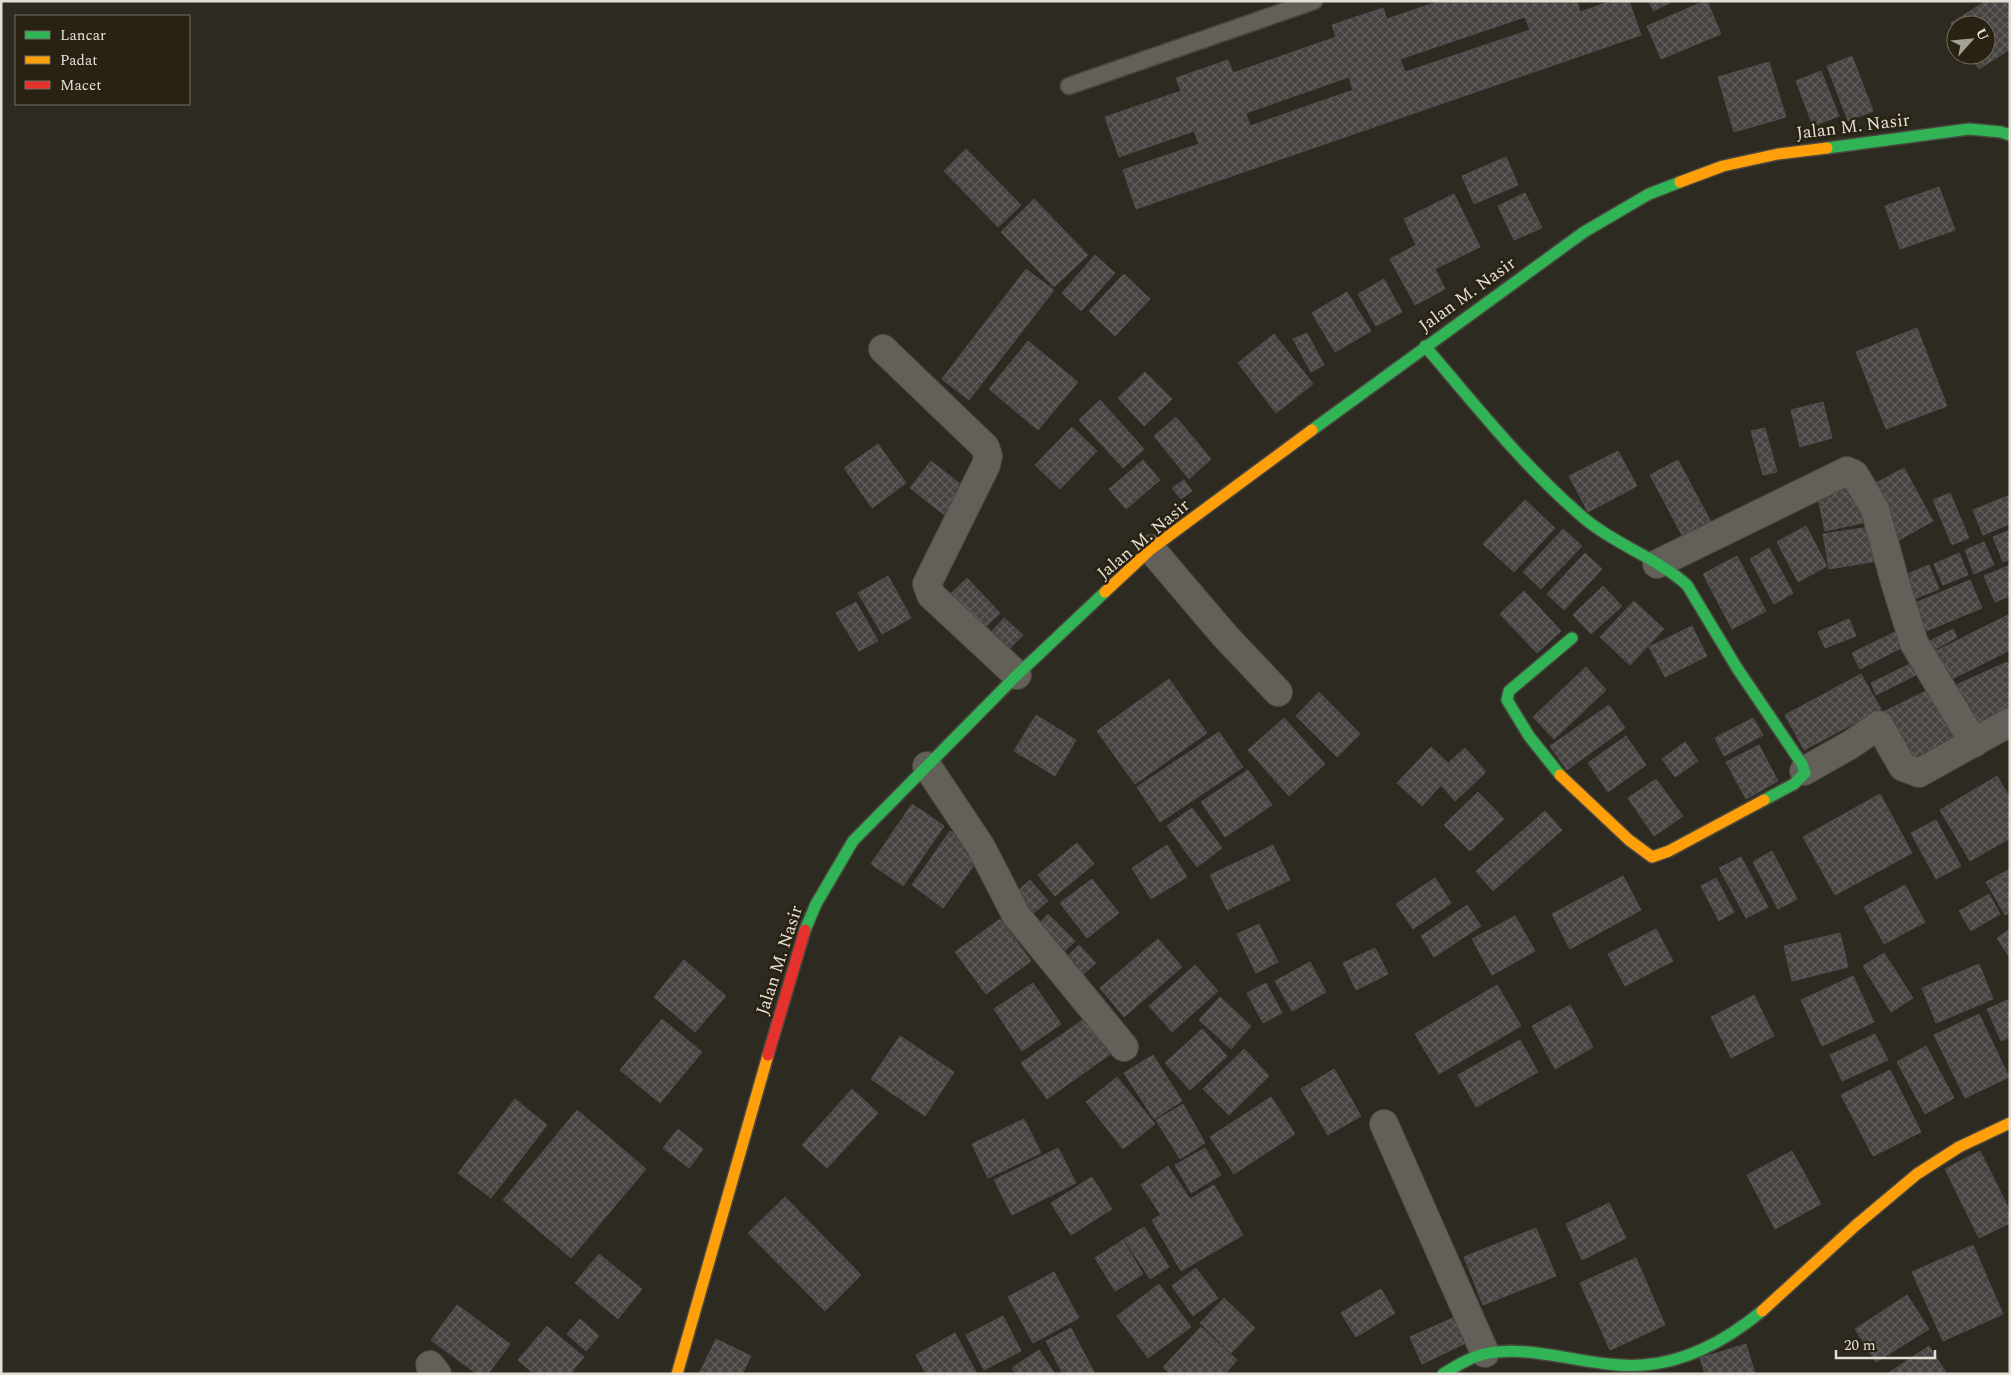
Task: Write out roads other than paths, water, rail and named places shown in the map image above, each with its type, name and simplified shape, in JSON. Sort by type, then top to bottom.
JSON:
[{"type":"street","name":"Jalan M. Nasir","points":[[677,1374],[801,940],[816,904],[854,841],[1017,675],[1151,549],[1425,346],[1584,232],[1635,202],[1674,184],[1723,166],[1778,154],[1969,129],[2001,132],[2010,135]]},
{"type":"street","points":[[1425,346],[1531,470],[1584,519],[1608,537],[1677,576],[1687,586],[1737,668],[1799,759],[1804,771],[1803,776],[1794,784],[1669,851],[1652,857],[1643,852],[1605,819],[1547,760],[1526,734],[1507,700],[1508,692],[1572,638]]},
{"type":"street","points":[[883,349],[985,447],[988,456],[986,465],[927,584],[931,596],[1017,675]]},
{"type":"street","points":[[1657,564],[1847,471],[1854,474],[1875,509],[1914,643],[1974,743]]},
{"type":"street","points":[[1151,549],[1226,636],[1278,692]]},
{"type":"street","points":[[1804,771],[1850,745],[1879,725],[1904,767],[1919,773],[2010,722]]},
{"type":"street","points":[[927,766],[981,848],[1016,915],[1124,1047]]},
{"type":"street","points":[[1443,1374],[1466,1359],[1485,1353],[1510,1350],[1609,1365],[1644,1366],[1665,1363],[1695,1354],[1723,1339],[1764,1312],[1830,1248],[1893,1193],[1930,1165],[1973,1138],[2010,1122]]},
{"type":"street","points":[[1384,1124],[1485,1353]]},
{"type":"lane","points":[[1069,86],[1314,1]]}]
